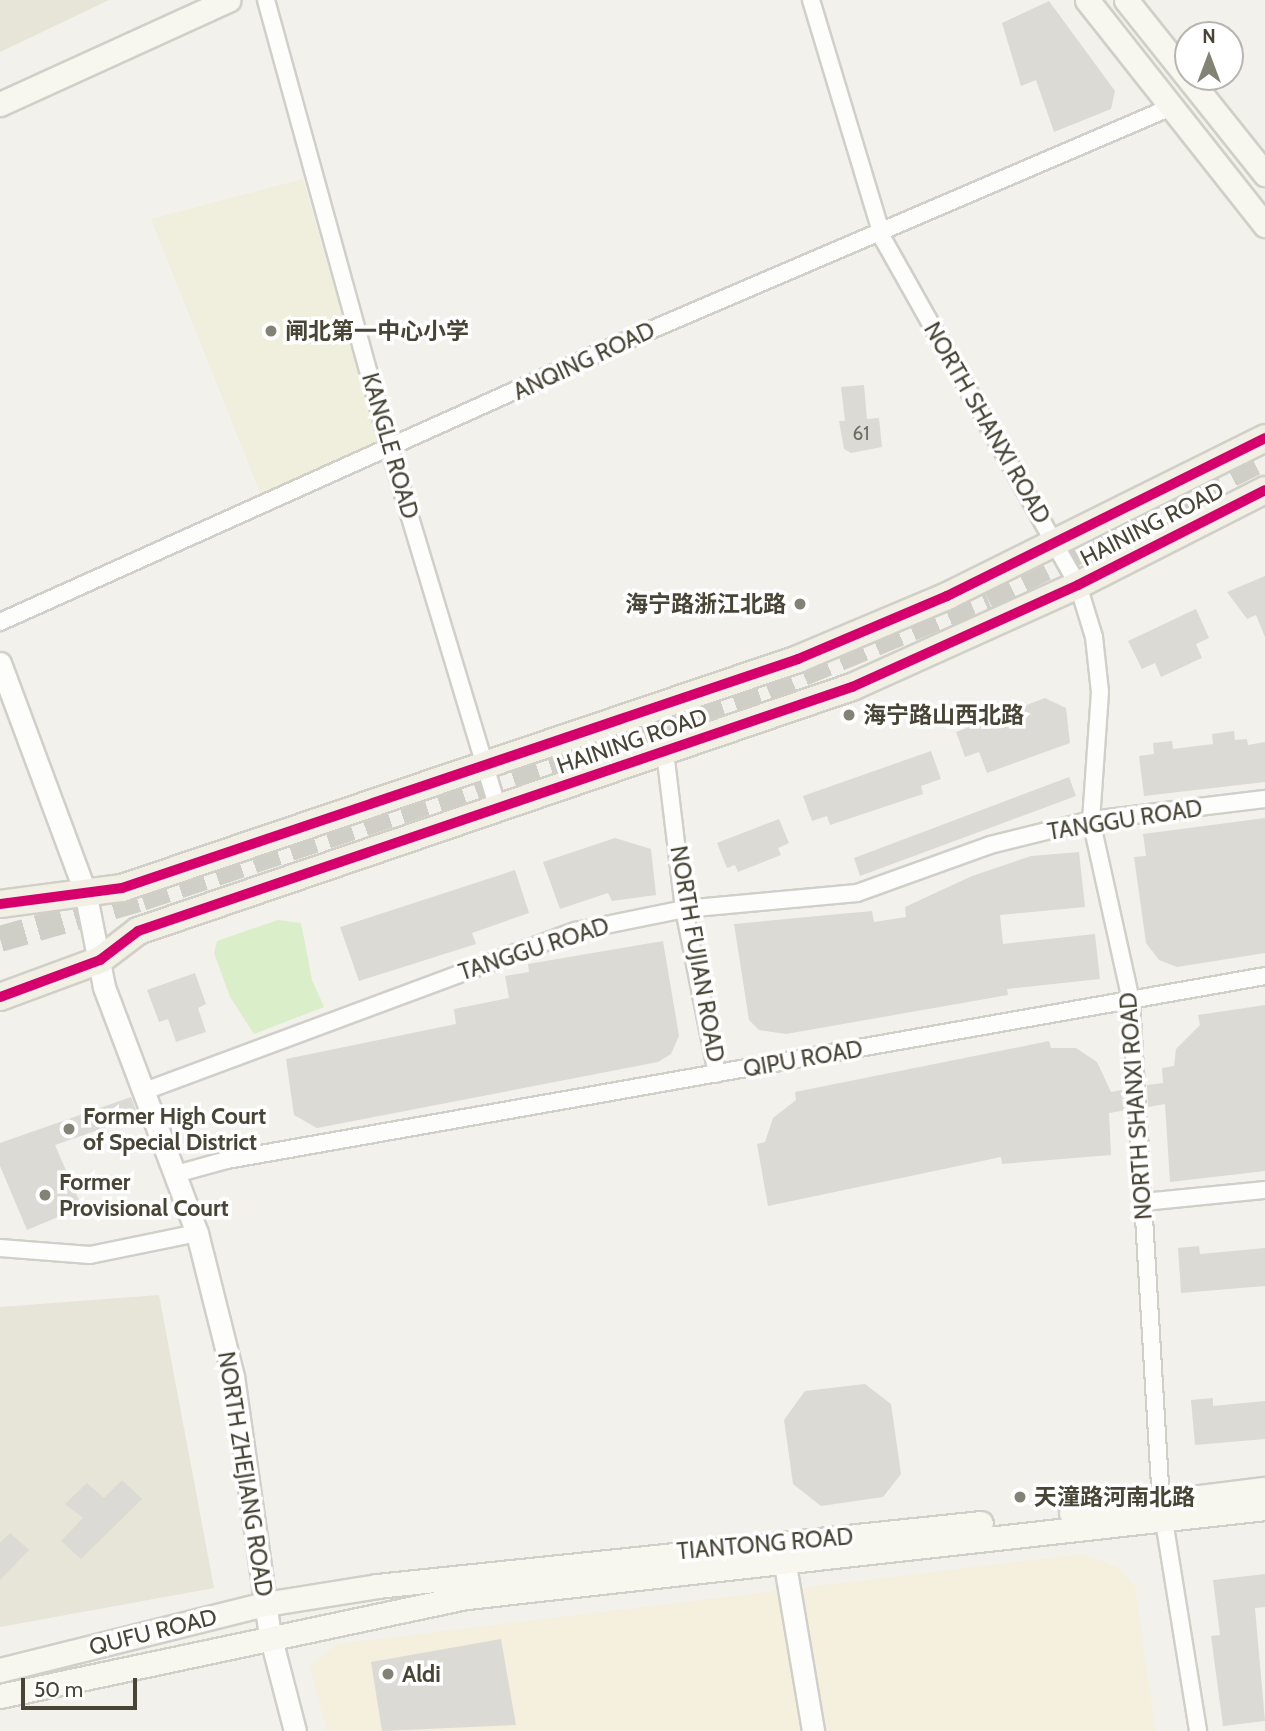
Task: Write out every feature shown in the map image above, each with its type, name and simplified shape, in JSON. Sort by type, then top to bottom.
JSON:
[{"type":"main road","points":[[0,87],[189,0]]},
{"type":"main road","points":[[0,104],[228,0]]},
{"type":"main road","points":[[1087,0],[1265,225]]},
{"type":"main road","points":[[1126,0],[1265,174]]},
{"type":"main road","name":"HAINING ROAD","points":[[0,904],[122,888],[833,646],[1055,544],[1265,438]]},
{"type":"main road","name":"HAINING ROAD","points":[[0,997],[100,960],[138,931],[852,687],[1077,585],[1265,490]]},
{"type":"main road","name":"TIANTONG ROAD","points":[[1162,1511],[1265,1489]]},
{"type":"main road","name":"TIANTONG ROAD","points":[[265,1604],[1162,1511],[1265,1508]]},
{"type":"main road","name":"TIANTONG ROAD","points":[[270,1635],[467,1597],[783,1552]]},
{"type":"main road","name":"QUFU ROAD","points":[[0,1670],[265,1604]]},
{"type":"main road","name":"QUFU ROAD","points":[[0,1696],[270,1635]]},
{"type":"street","name":"KANGLE ROAD","points":[[266,0],[390,451],[498,809]]},
{"type":"street","name":"NORTH SHANXI ROAD","points":[[811,0],[880,230],[1077,585],[1094,637],[1100,692],[1091,820],[1131,1000],[1162,1511],[1198,1731]]},
{"type":"street","name":"ANQING ROAD","points":[[0,622],[390,451],[880,230],[1171,107]]},
{"type":"street","name":"NORTH ZHEJIANG ROAD","points":[[0,663],[85,891],[104,987],[177,1174],[197,1233],[238,1402],[270,1635],[295,1731]]},
{"type":"street","name":"NORTH FUJIAN ROAD","points":[[666,752],[684,909],[717,1074]]},
{"type":"street","name":"TANGGU ROAD","points":[[145,1091],[544,941],[684,909],[873,890],[981,848],[1091,820],[1265,799]]},
{"type":"street","name":"QIPU ROAD","points":[[177,1174],[227,1160],[1265,976]]},
{"type":"street","points":[[1144,1202],[1265,1189]]},
{"type":"street","points":[[0,1248],[90,1255],[197,1233]]},
{"type":"street","points":[[783,1552],[813,1731]]},
{"type":"shaded area","points":[[0,0],[109,0],[0,52]]},
{"type":"shaded area","name":"闸北第一中心小学","points":[[303,179],[378,443],[261,495],[151,219]]},
{"type":"shaded area","points":[[159,1295],[214,1588],[0,1627],[0,1307]]},
{"type":"shaded area","points":[[1083,1554],[1119,1568],[1135,1587],[1155,1731],[327,1731],[310,1666],[337,1644]]},
{"type":"green space","points":[[278,920],[301,923],[312,980],[324,1007],[254,1034],[230,997],[214,953],[217,941]]},
{"type":"building","points":[[1049,1],[1115,91],[1111,109],[1054,132],[1036,80],[1021,86],[1002,23]]},
{"type":"building","points":[[864,385],[867,419],[879,418],[882,447],[851,453],[844,449],[839,421],[845,421],[841,387]]},
{"type":"building","points":[[1265,576],[1265,637],[1256,615],[1247,619],[1227,592]]},
{"type":"building","points":[[1196,609],[1209,638],[1196,644],[1202,658],[1161,677],[1155,663],[1142,669],[1128,641]]},
{"type":"building","points":[[1045,698],[1066,708],[1070,743],[987,773],[979,752],[965,757],[956,732]]},
{"type":"building","points":[[1234,731],[1235,740],[1247,739],[1248,745],[1265,742],[1265,782],[1144,796],[1139,756],[1154,754],[1153,743],[1172,741],[1173,749],[1213,744],[1212,734]]},
{"type":"building","points":[[931,751],[941,779],[921,786],[923,794],[830,825],[827,816],[812,821],[803,796]]},
{"type":"building","points":[[1069,777],[1076,796],[860,876],[854,858]]},
{"type":"building","points":[[1265,818],[1265,953],[1177,967],[1159,960],[1146,943],[1134,857],[1146,856],[1143,834]]},
{"type":"building","points":[[779,819],[789,843],[778,848],[781,855],[738,872],[735,865],[727,868],[717,843]]},
{"type":"building","points":[[615,838],[651,849],[656,895],[612,901],[608,893],[560,909],[543,862]]},
{"type":"building","points":[[1079,852],[1085,907],[1000,915],[1003,944],[1095,934],[1100,979],[1007,989],[1008,995],[786,1034],[759,1030],[749,1020],[734,924],[872,911],[874,922],[906,917],[905,907],[972,876],[1031,856]]},
{"type":"building","points":[[515,870],[529,913],[472,933],[476,944],[359,981],[340,927]]},
{"type":"building","points":[[663,941],[679,1036],[671,1054],[658,1062],[317,1128],[294,1115],[286,1059],[456,1024],[454,1009],[509,998],[505,976],[529,972],[528,964]]},
{"type":"building","points":[[195,973],[206,1004],[198,1008],[206,1032],[176,1042],[168,1019],[159,1022],[147,990]]},
{"type":"building","points":[[1265,1005],[1265,1171],[1170,1182],[1165,1104],[1148,1107],[1147,1085],[1163,1083],[1162,1068],[1174,1066],[1176,1049],[1200,1025],[1198,1015]]},
{"type":"building","points":[[1049,1041],[1051,1048],[1076,1048],[1097,1062],[1111,1092],[1126,1089],[1127,1110],[1109,1113],[1111,1155],[1002,1164],[1001,1157],[768,1206],[757,1144],[765,1142],[773,1118],[796,1100],[795,1092]]},
{"type":"building","points":[[131,1097],[138,1116],[55,1145],[82,1207],[27,1230],[0,1166],[0,1143]]},
{"type":"building","points":[[1199,1246],[1200,1254],[1265,1248],[1265,1286],[1181,1293],[1178,1248]]},
{"type":"building","points":[[865,1384],[891,1404],[901,1474],[883,1497],[821,1506],[793,1484],[784,1420],[805,1391]]},
{"type":"building","points":[[1213,1398],[1213,1406],[1265,1401],[1265,1439],[1195,1445],[1191,1400]]},
{"type":"building","points":[[122,1480],[142,1499],[81,1559],[61,1541],[83,1518],[65,1504],[87,1483],[104,1498]]},
{"type":"building","points":[[10,1533],[29,1550],[0,1580],[0,1543]]},
{"type":"building","points":[[1265,1574],[1265,1607],[1255,1608],[1265,1721],[1223,1726],[1211,1636],[1220,1635],[1213,1580]]},
{"type":"building","points":[[501,1639],[516,1725],[382,1731],[371,1662]]},
{"type":"tunnel","points":[[0,939],[142,898],[767,688],[987,597],[1265,457]]},
{"type":"cycle path","points":[[0,904],[122,888],[798,659],[947,596],[1265,438]]},
{"type":"cycle path","points":[[0,997],[100,960],[138,931],[852,687],[1078,585],[1265,490]]},
{"type":"place","name":"闸北第一中心小学","points":[[271,331]]},
{"type":"place","name":"海宁路浙江北路","points":[[800,604]]},
{"type":"place","name":"海宁路山西北路","points":[[849,715]]},
{"type":"place","name":"Former High Court of Special District","points":[[69,1129]]},
{"type":"place","name":"Former Provisional Court","points":[[45,1195]]},
{"type":"place","name":"天潼路河南北路","points":[[1020,1497]]},
{"type":"place","name":"Aldi","points":[[388,1674]]}]
